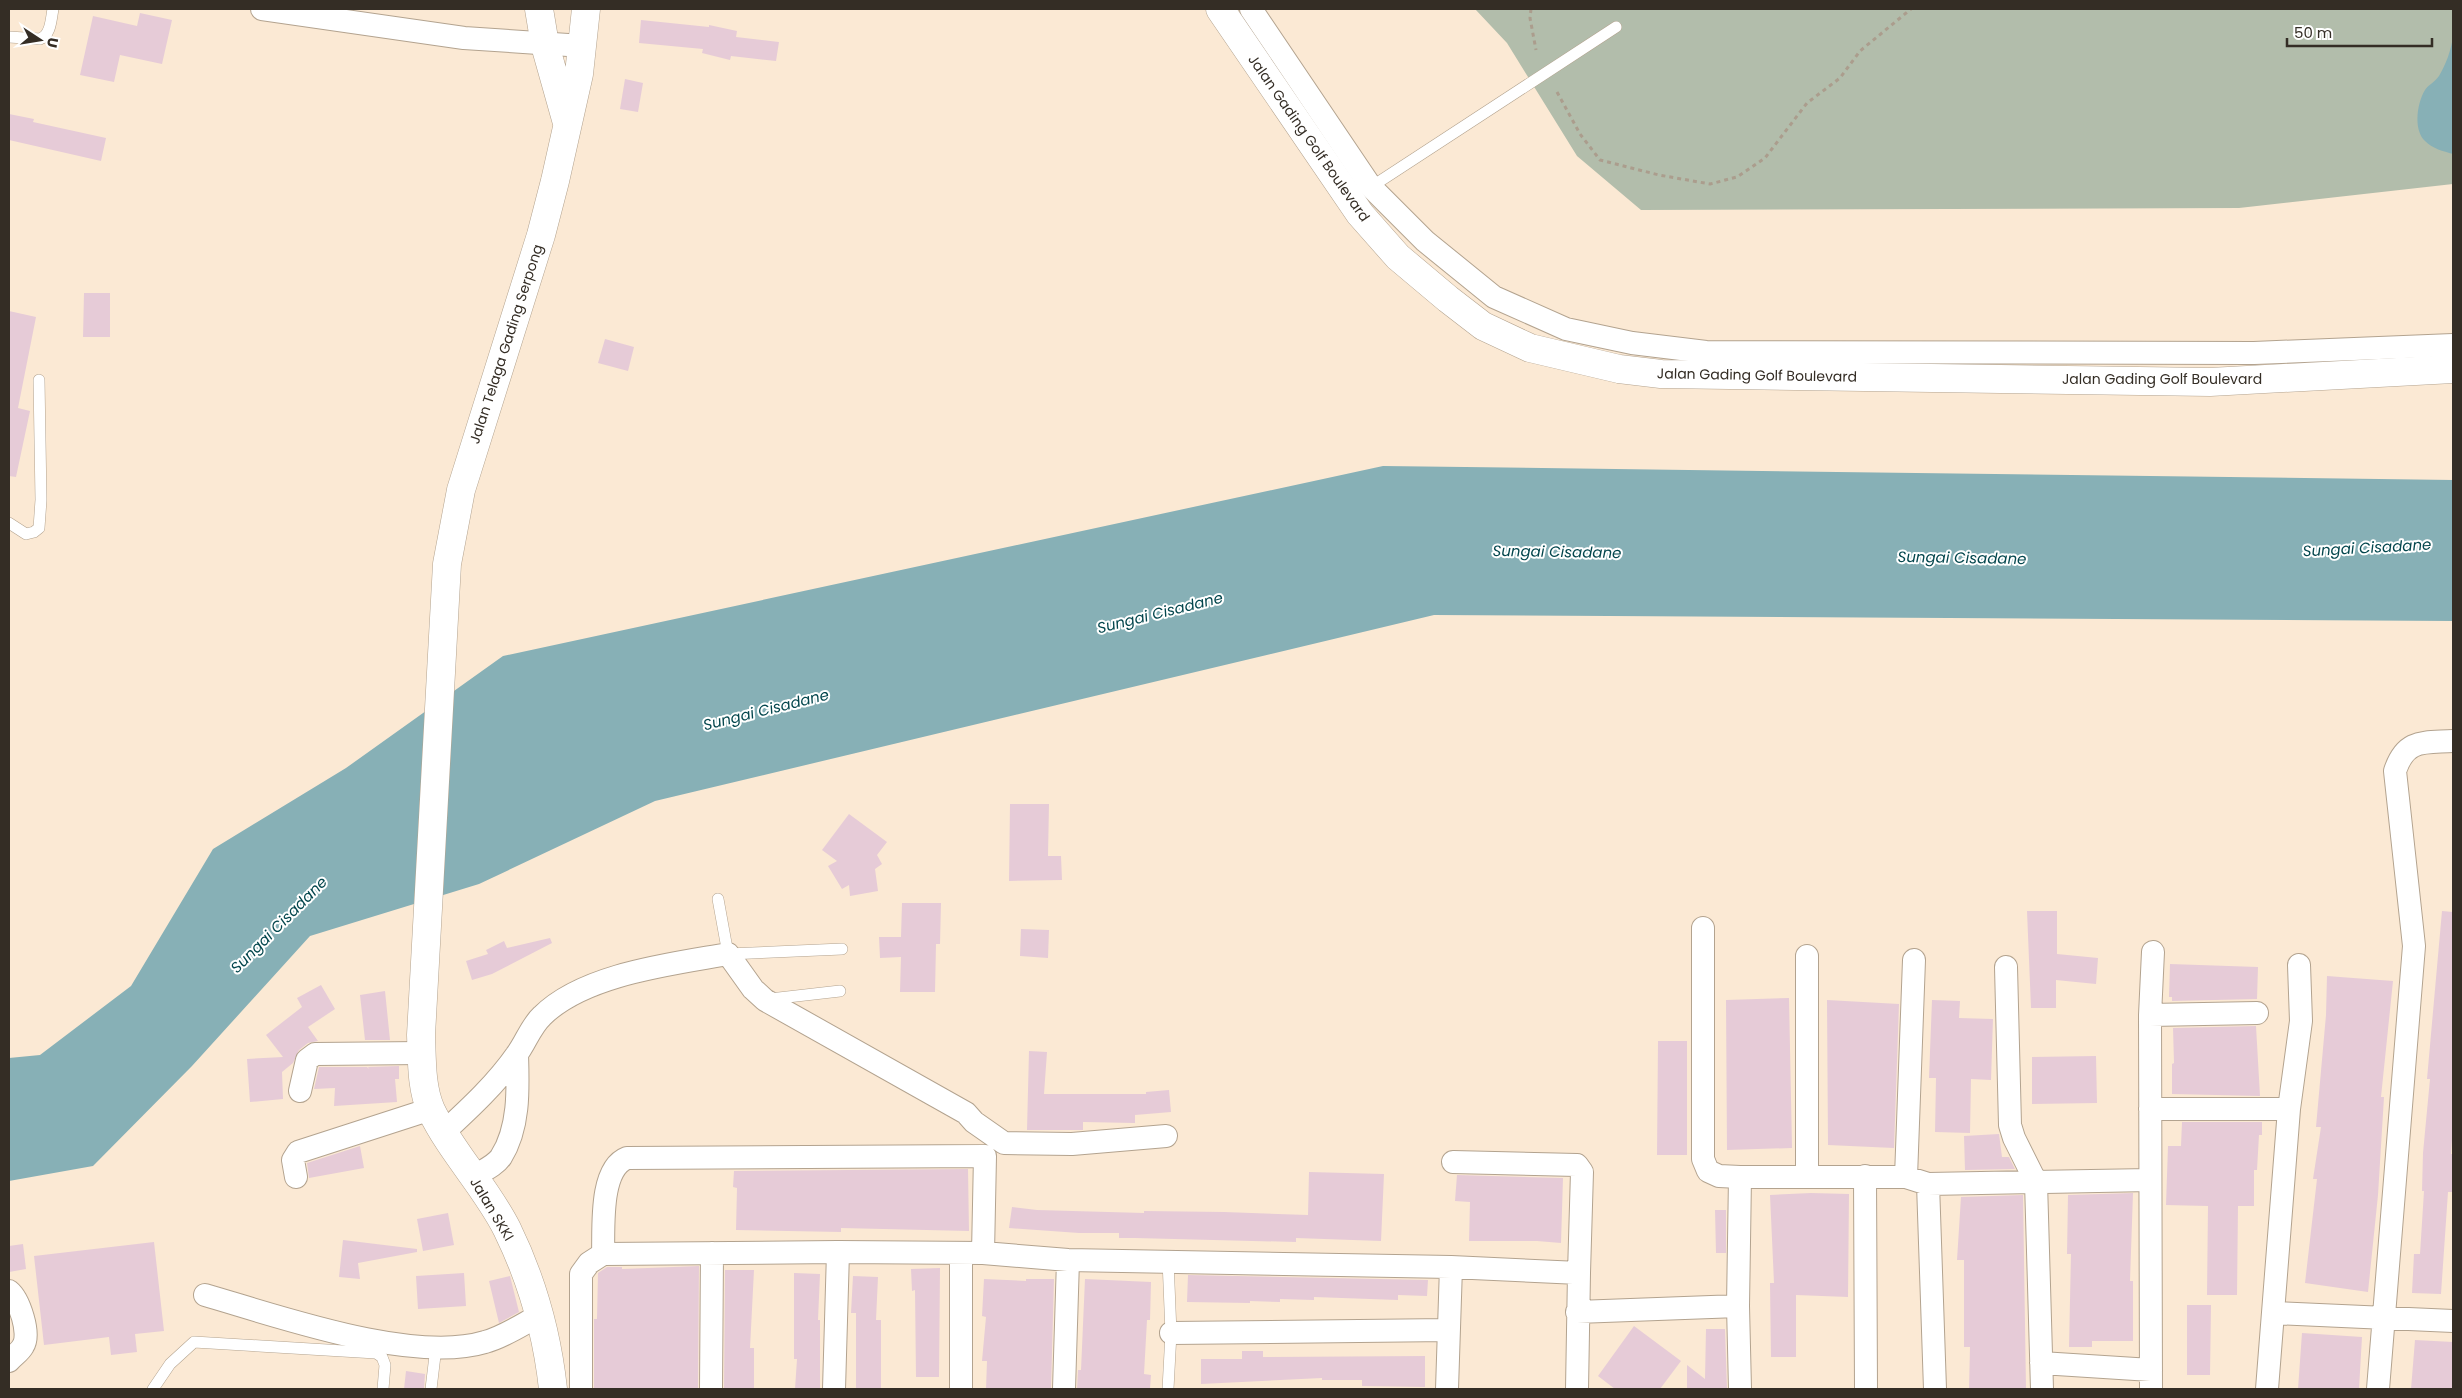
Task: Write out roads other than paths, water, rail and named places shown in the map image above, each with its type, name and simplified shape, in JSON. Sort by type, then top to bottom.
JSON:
[{"type":"main road","name":"Jalan Telaga Gading Serpong","points":[[539,9],[545,45],[567,123]]},
{"type":"main road","name":"Jalan Telaga Gading Serpong","points":[[422,1044],[447,564],[461,490],[541,235],[580,74],[586,9]]},
{"type":"main road","name":"Jalan Gading Golf Boulevard","points":[[1220,9],[1360,214],[1398,256],[1483,326],[1530,348],[1619,369],[1661,374],[2210,382],[2453,370]]},
{"type":"main road","name":"Jalan SKKI","points":[[422,1044],[424,1080],[437,1120],[506,1228],[527,1276],[540,1315],[550,1358],[553,1389]]},
{"type":"street","points":[[262,9],[464,38],[545,45],[583,46]]},
{"type":"street","name":"Jalan Gading Golf Boulevard","points":[[1251,9],[1370,187],[1425,241],[1494,297],[1566,329],[1632,343],[1706,352],[2254,353],[2453,345]]},
{"type":"street","points":[[2378,1389],[2414,946],[2396,771],[2399,759],[2406,749],[2417,743],[2453,741]]},
{"type":"street","points":[[1703,928],[1703,1159],[1708,1171],[1719,1176],[1740,1177],[1906,1177],[1928,1184],[2150,1180]]},
{"type":"street","points":[[2041,1363],[2151,1380],[2150,1015],[2153,952]]},
{"type":"street","points":[[296,1176],[293,1160],[298,1152],[437,1120],[474,1105],[517,1054],[542,1016],[558,1003],[621,975],[728,954],[753,989],[765,1000],[966,1113],[974,1122],[1004,1143],[1072,1144],[1166,1136]]},
{"type":"street","points":[[1807,956],[1807,1176]]},
{"type":"street","points":[[1906,1177],[1914,960]]},
{"type":"street","points":[[2267,1389],[2288,1109],[2301,1021],[2299,965]]},
{"type":"street","points":[[2006,967],[2010,1125],[2014,1138],[2036,1182],[2042,1389]]},
{"type":"street","points":[[2150,1015],[2257,1013]]},
{"type":"street","points":[[300,1091],[307,1060],[315,1054],[422,1044]]},
{"type":"street","points":[[473,1177],[501,1158],[508,1142],[515,1120],[518,1089],[517,1054]]},
{"type":"street","points":[[2150,1109],[2288,1109]]},
{"type":"street","points":[[603,1254],[604,1206],[612,1170],[618,1161],[627,1158],[986,1156],[984,1253]]},
{"type":"street","points":[[1453,1162],[1576,1165],[1582,1172],[1577,1389]]},
{"type":"street","points":[[1865,1176],[1866,1389]]},
{"type":"street","points":[[1740,1177],[1738,1306],[1740,1389]]},
{"type":"street","points":[[1928,1184],[1935,1389]]},
{"type":"street","points":[[834,1389],[838,1252]]},
{"type":"street","points":[[711,1389],[712,1253]]},
{"type":"street","points":[[581,1389],[581,1274],[589,1263],[603,1254],[984,1253],[1068,1260],[1168,1260],[1451,1267],[1579,1274]]},
{"type":"street","points":[[961,1254],[961,1389]]},
{"type":"street","points":[[1064,1389],[1068,1260]]},
{"type":"street","points":[[1447,1389],[1451,1267]]},
{"type":"street","points":[[9,1291],[18,1301],[26,1337],[24,1346],[9,1360]]},
{"type":"street","points":[[205,1295],[373,1341],[436,1347],[460,1347],[486,1342],[540,1315]]},
{"type":"street","points":[[1578,1312],[1738,1306]]},
{"type":"street","points":[[2274,1313],[2453,1321]]},
{"type":"street","points":[[1171,1332],[1448,1330]]},
{"type":"lane","points":[[9,37],[40,39],[45,37],[48,33],[53,9]]},
{"type":"lane","points":[[1370,187],[1616,27]]},
{"type":"lane","points":[[9,523],[26,534],[34,532],[39,528],[41,500],[39,380]]},
{"type":"lane","points":[[718,899],[728,954],[842,949]]},
{"type":"lane","points":[[765,1000],[840,991]]},
{"type":"lane","points":[[1168,1260],[1171,1332],[1168,1389]]},
{"type":"lane","points":[[153,1389],[170,1364],[194,1342],[376,1353],[382,1357],[385,1365],[383,1389]]},
{"type":"lane","points":[[431,1389],[436,1347]]},
{"type":"water","points":[[2453,36],[2453,154],[2435,148],[2428,144],[2421,136],[2418,123],[2418,109],[2422,95],[2439,76],[2446,62]]},
{"type":"water","name":"Sungai Cisadane","points":[[1383,466],[2453,480],[2453,621],[1434,615],[655,801],[479,884],[310,936],[192,1066],[93,1166],[9,1181],[9,1058],[40,1055],[131,986],[213,849],[346,768],[503,656]]}]
